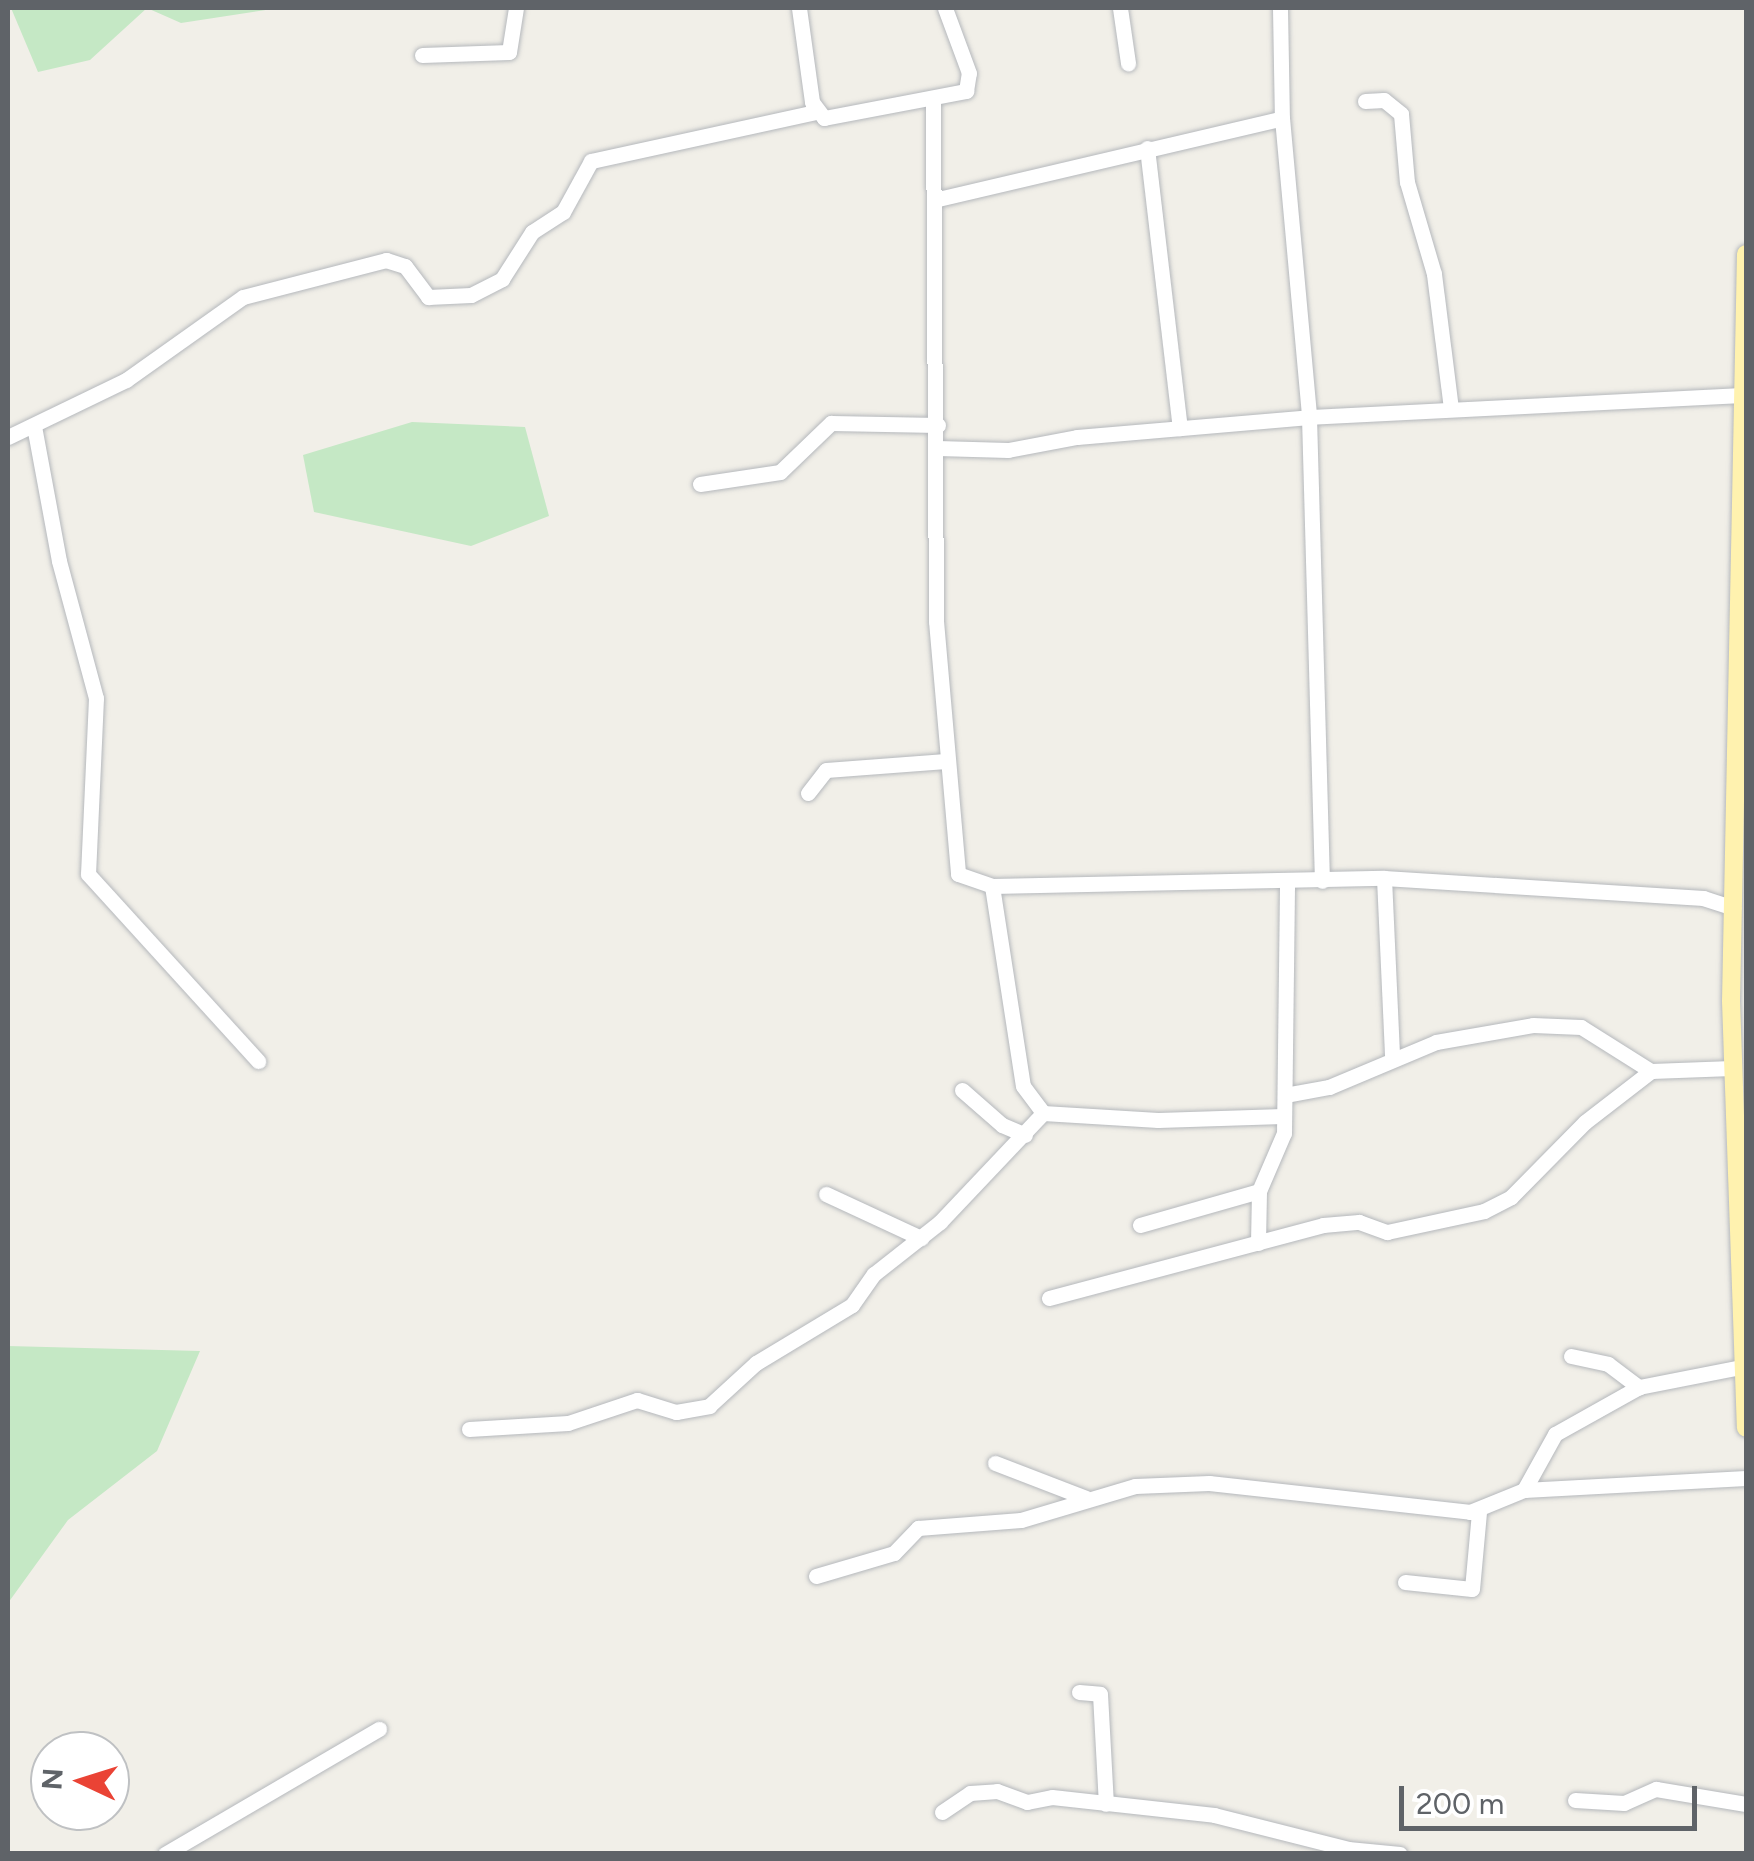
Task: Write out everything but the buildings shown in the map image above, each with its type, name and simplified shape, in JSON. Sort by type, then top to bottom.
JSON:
[{"type":"main road","points":[[1746,254],[1739,395],[1743,668],[1733,908],[1740,930],[1732,1068],[1746,1428]]},
{"type":"street","points":[[422,55],[510,52],[516,8]]},
{"type":"street","points":[[798,8],[816,112]]},
{"type":"street","points":[[8,437],[126,380],[242,297],[386,260],[406,266],[428,296],[472,295],[494,286],[532,232],[563,212],[590,161],[816,112],[839,118],[934,101],[969,87],[945,8]]},
{"type":"street","points":[[1120,8],[1128,62]]},
{"type":"street","points":[[1280,8],[1282,118],[1309,417],[1322,880]]},
{"type":"street","points":[[1365,100],[1384,100],[1401,114],[1408,182],[1434,274],[1451,408]]},
{"type":"street","points":[[934,101],[938,199],[936,621],[958,874],[992,886],[1384,878],[1703,898],[1733,908]]},
{"type":"street","points":[[938,199],[1282,118]]},
{"type":"street","points":[[1147,148],[1180,428]]},
{"type":"street","points":[[938,448],[1008,450],[1180,428],[1309,417],[1739,395]]},
{"type":"street","points":[[700,484],[780,472],[831,423],[938,425]]},
{"type":"street","points":[[34,426],[59,561],[96,698],[88,874],[258,1062]]},
{"type":"street","points":[[808,792],[826,770],[946,760]]},
{"type":"street","points":[[1384,878],[1392,1057]]},
{"type":"street","points":[[1258,1243],[1259,1191],[1284,1133],[1287,882]]},
{"type":"street","points":[[992,886],[1024,1086],[1043,1113]]},
{"type":"street","points":[[1285,1096],[1329,1087],[1392,1057],[1483,1028],[1567,1023],[1612,1042],[1651,1071]]},
{"type":"street","points":[[1049,1298],[1323,1224],[1359,1222],[1386,1232],[1484,1211],[1511,1197],[1585,1122],[1651,1071],[1732,1068]]},
{"type":"street","points":[[962,1090],[1002,1125],[1025,1135]]},
{"type":"street","points":[[1043,1113],[1158,1120],[1283,1116]]},
{"type":"street","points":[[469,1429],[568,1423],[637,1400],[676,1412],[709,1406],[756,1363],[852,1305],[874,1274],[921,1238],[1043,1113]]},
{"type":"street","points":[[1140,1224],[1259,1191]]},
{"type":"street","points":[[826,1194],[921,1238]]},
{"type":"street","points":[[1571,1356],[1608,1364],[1639,1388]]},
{"type":"street","points":[[1524,1490],[1555,1434],[1639,1388],[1744,1366]]},
{"type":"street","points":[[995,1463],[1086,1498]]},
{"type":"street","points":[[816,1576],[894,1553],[918,1528],[1021,1520],[1135,1486],[1209,1483],[1390,1508],[1479,1512],[1524,1490],[1746,1478]]},
{"type":"street","points":[[1405,1582],[1472,1589],[1479,1512]]},
{"type":"street","points":[[1079,1692],[1100,1694],[1106,1804]]},
{"type":"street","points":[[166,1854],[379,1729]]},
{"type":"street","points":[[1575,1800],[1624,1803],[1650,1788],[1746,1804]]},
{"type":"street","points":[[942,1812],[970,1793],[988,1791],[1027,1802],[1052,1797],[1214,1815],[1348,1849],[1400,1854]]},
{"type":"green space","points":[[11,8],[147,8],[90,60],[38,72]]},
{"type":"green space","points":[[147,8],[279,8],[181,23]]},
{"type":"green space","points":[[412,422],[525,427],[549,516],[471,546],[314,512],[303,455]]},
{"type":"green space","points":[[8,1346],[200,1351],[157,1451],[68,1520],[8,1603]]}]
